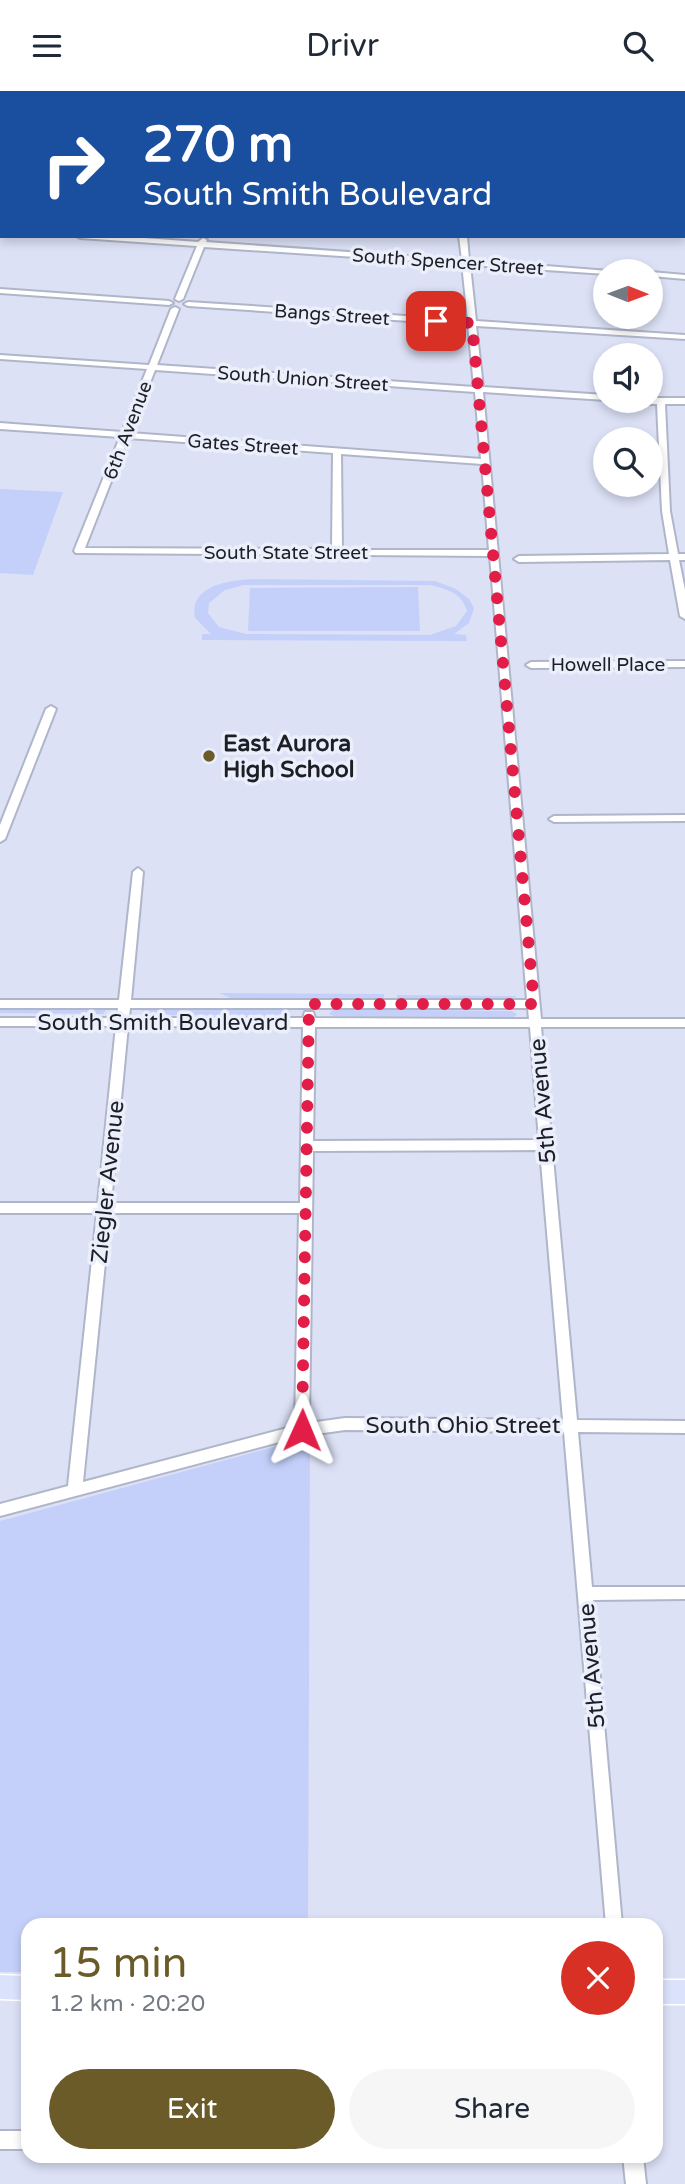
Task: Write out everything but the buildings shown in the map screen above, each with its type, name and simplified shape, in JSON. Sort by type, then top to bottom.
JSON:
[{"type":"main road","points":[[0,1987],[21,1987]]},
{"type":"main road","points":[[663,1992],[685,1992]]},
{"type":"street","name":"South Spencer Street","points":[[142,238],[203,240],[593,271]]},
{"type":"street","name":"5th Avenue","points":[[463,238],[486,462],[613,1918]]},
{"type":"street","name":"6th Avenue","points":[[79,551],[174,303],[203,240]]},
{"type":"street","points":[[663,275],[685,277]]},
{"type":"street","points":[[0,291],[188,304]]},
{"type":"street","name":"Bangs Street","points":[[188,304],[685,337]]},
{"type":"street","name":"South Union Street","points":[[0,357],[593,397]]},
{"type":"street","points":[[663,402],[685,401]]},
{"type":"street","points":[[662,413],[666,511],[685,616]]},
{"type":"street","name":"Gates Street","points":[[0,426],[486,462]]},
{"type":"street","points":[[337,451],[337,552]]},
{"type":"street","name":"South State Street","points":[[79,551],[493,553]]},
{"type":"street","points":[[519,559],[685,557]]},
{"type":"street","name":"Howell Place","points":[[531,665],[685,664]]},
{"type":"street","points":[[0,839],[51,709]]},
{"type":"street","points":[[554,819],[685,818]]},
{"type":"street","name":"Ziegler Avenue","points":[[75,1491],[138,872]]},
{"type":"street","name":"South Smith Boulevard","points":[[0,1004],[534,1004]]},
{"type":"street","points":[[302,1430],[309,1004]]},
{"type":"street","name":"South Smith Boulevard","points":[[0,1022],[685,1023]]},
{"type":"street","points":[[307,1146],[545,1145]]},
{"type":"street","points":[[0,1208],[306,1208]]},
{"type":"street","name":"South Ohio Street","points":[[0,1510],[302,1430],[345,1424],[685,1427]]},
{"type":"street","points":[[585,1594],[685,1593]]},
{"type":"street","points":[[0,2140],[21,2140]]},
{"type":"street","points":[[634,2163],[636,2184]]},
{"type":"shaded area","points":[[0,489],[63,492],[33,575],[0,573]]},
{"type":"shaded area","points":[[245,580],[435,581],[456,589],[469,599],[474,608],[469,623],[454,634],[466,635],[467,641],[202,640],[202,634],[211,634],[195,618],[198,598],[213,586]],"holes":[[[244,585],[430,585],[458,596],[467,611],[456,626],[430,635],[246,634],[219,627],[208,613],[209,603],[225,590]]]},
{"type":"shaded area","points":[[418,587],[420,631],[248,631],[250,588]]},
{"type":"shaded area","points":[[219,993],[384,994],[384,999],[231,998]]},
{"type":"shaded area","points":[[397,995],[516,997],[502,1000],[397,999]]},
{"type":"shaded area","points":[[0,1007],[106,1010],[103,1014],[0,1013]]},
{"type":"shaded area","points":[[143,1008],[287,1009],[291,1012],[286,1016],[146,1015],[142,1013]]},
{"type":"shaded area","points":[[334,1009],[512,1011],[517,1014],[514,1017],[329,1014]]},
{"type":"shaded area","points":[[310,1437],[308,1918],[21,1918],[21,1972],[0,1972],[0,1521]]},
{"type":"place","name":"East Aurora High School","points":[[209,756]]},
{"type":"route","points":[[302,1430],[309,1004],[534,1004],[472,323],[436,321]]}]
